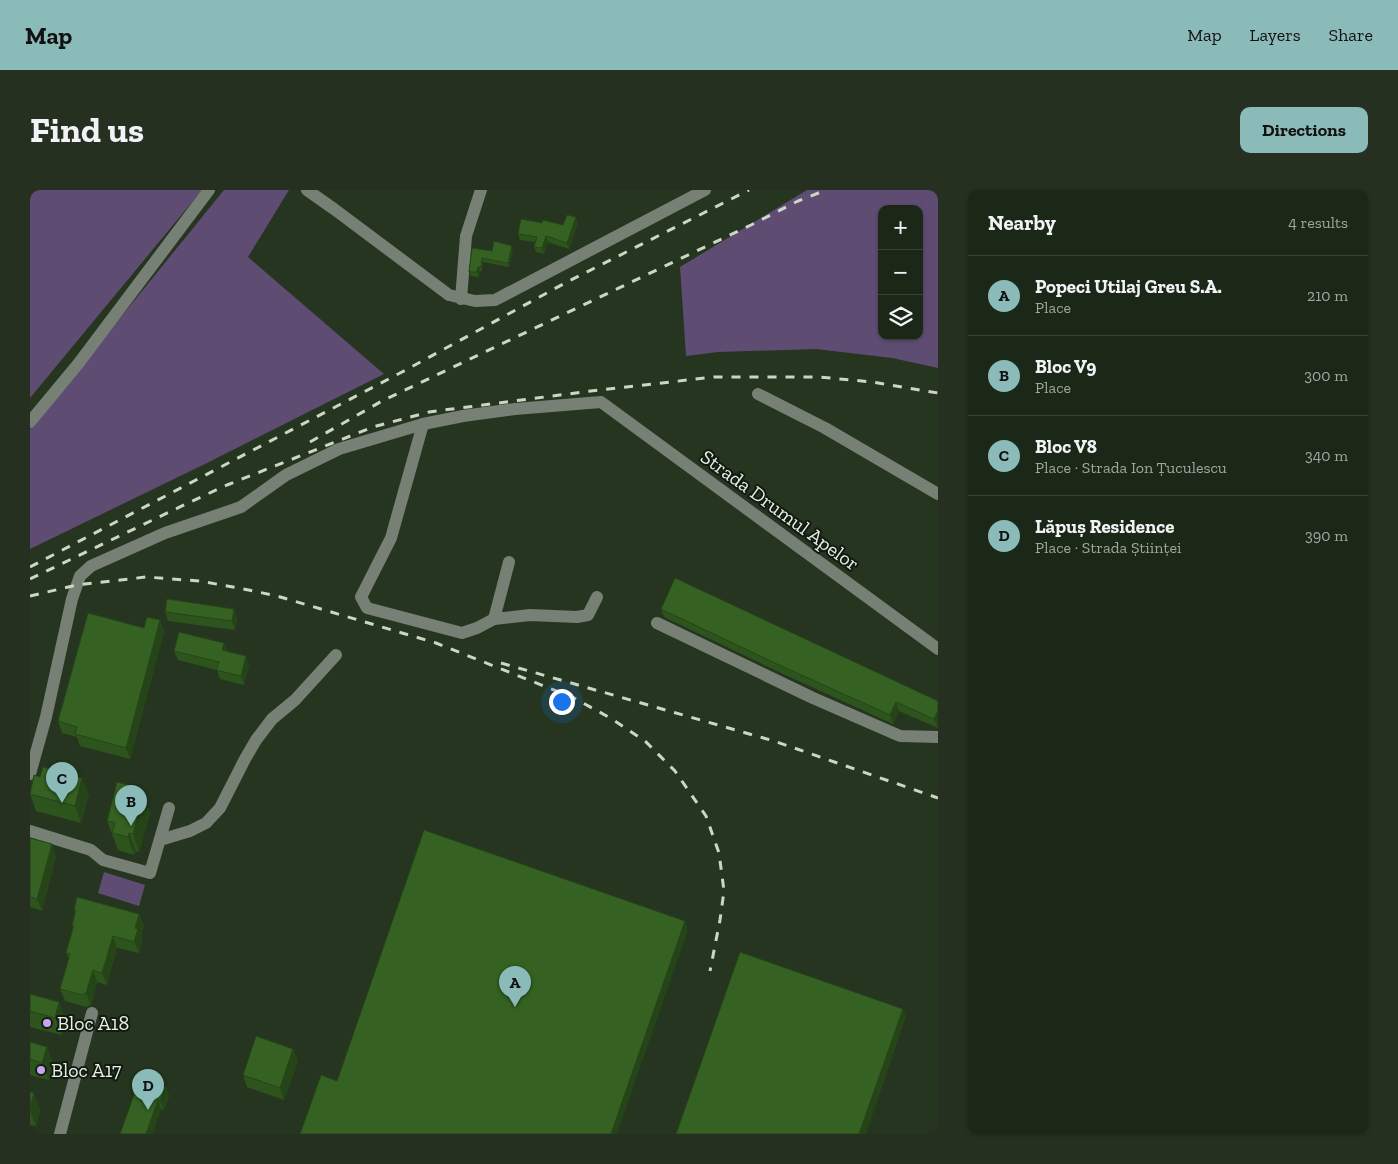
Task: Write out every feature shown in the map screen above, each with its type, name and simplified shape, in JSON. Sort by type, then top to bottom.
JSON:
[{"type":"street","points":[[30,422],[78,364],[210,190]]},
{"type":"street","points":[[307,190],[437,288],[448,295],[461,299],[475,300],[495,300],[704,190]]},
{"type":"street","points":[[461,299],[466,236],[481,190]]},
{"type":"street","points":[[758,394],[825,428],[938,494]]},
{"type":"street","name":"Strada Drumul Apelor","points":[[423,424],[515,408],[601,402],[938,649]]},
{"type":"street","points":[[30,774],[46,717],[72,599],[80,576],[91,566],[166,533],[241,507],[286,475],[339,450],[423,424]]},
{"type":"street","points":[[423,424],[391,538],[361,597],[367,608],[462,633],[478,628],[494,619],[530,615],[588,616],[597,597]]},
{"type":"street","points":[[494,619],[509,562]]},
{"type":"street","points":[[657,623],[813,698],[900,736],[938,737]]},
{"type":"street","points":[[160,840],[190,831],[206,823],[220,808],[249,753],[272,719],[295,700],[336,655]]},
{"type":"street","points":[[30,831],[91,850],[103,860],[150,873],[169,808]]},
{"type":"street","points":[[60,1134],[92,1013]]},
{"type":"shaded area","points":[[30,190],[202,190],[30,398]]},
{"type":"shaded area","points":[[224,190],[289,190],[248,257],[384,374],[30,549],[30,429]]},
{"type":"shaded area","points":[[807,190],[938,190],[938,368],[892,358],[816,349],[718,352],[686,356],[680,267]]},
{"type":"shaded area","points":[[104,872],[145,885],[139,906],[98,893]]},
{"type":"building","points":[[567,215],[576,217],[567,243],[546,236],[542,248],[534,247],[537,237],[518,234],[521,219],[542,223],[543,220],[563,225]]},
{"type":"building","points":[[494,241],[512,246],[508,263],[482,258],[481,267],[478,267],[477,272],[469,272],[472,248],[492,251]]},
{"type":"building","points":[[675,578],[938,701],[938,711],[934,719],[896,702],[890,715],[661,609]]},
{"type":"building","points":[[167,599],[234,609],[232,621],[165,612]]},
{"type":"building","points":[[88,613],[144,628],[147,617],[160,620],[126,748],[75,734],[77,727],[58,721]]},
{"type":"building","points":[[179,632],[224,643],[222,650],[246,656],[241,676],[216,670],[219,662],[174,651]]},
{"type":"building","points":[[43,767],[82,778],[75,806],[30,794],[34,775],[40,777]]},
{"type":"building","points":[[117,782],[136,787],[134,793],[143,796],[133,834],[129,833],[128,837],[112,833],[115,823],[107,821]]},
{"type":"building","points":[[424,830],[685,921],[611,1134],[300,1134],[321,1075],[337,1081]]},
{"type":"building","points":[[30,838],[52,844],[37,899],[30,897]]},
{"type":"building","points":[[77,897],[139,914],[135,928],[138,929],[134,942],[113,936],[102,973],[93,970],[86,993],[82,995],[60,989],[70,954],[66,953],[74,925],[72,925]]},
{"type":"building","points":[[740,952],[903,1009],[859,1134],[676,1134]]},
{"type":"building","points":[[30,994],[59,1002],[55,1018],[30,1011]]},
{"type":"building","points":[[256,1036],[293,1049],[280,1088],[243,1075]]},
{"type":"building","points":[[30,1042],[47,1047],[42,1063],[30,1059]]},
{"type":"building","points":[[138,1077],[166,1087],[160,1101],[158,1100],[146,1134],[120,1134],[135,1092],[133,1092]]},
{"type":"building","points":[[30,1092],[34,1093],[30,1107]]},
{"type":"railway","points":[[30,567],[402,372],[567,282],[749,190]]},
{"type":"railway","points":[[310,442],[382,401],[798,201],[826,190]]},
{"type":"railway","points":[[30,579],[227,485],[373,427],[429,412],[714,377],[819,377],[872,382],[938,393]]},
{"type":"railway","points":[[30,596],[77,585],[146,577],[199,581],[239,588],[277,596],[436,643],[574,698],[612,719],[645,741],[675,771],[706,816],[719,853],[724,891],[710,971]]},
{"type":"railway","points":[[501,663],[774,741],[938,798]]},
{"type":"place","name":"Bloc V8","points":[[62,803]]},
{"type":"place","name":"Bloc V9","points":[[131,826]]},
{"type":"place","name":"Popeci Utilaj Greu S.A.","points":[[515,1007]]},
{"type":"place","name":"Bloc A18","points":[[47,1023]]},
{"type":"place","name":"Bloc A17","points":[[41,1070]]},
{"type":"place","name":"Lăpuș Residence","points":[[148,1110]]}]
